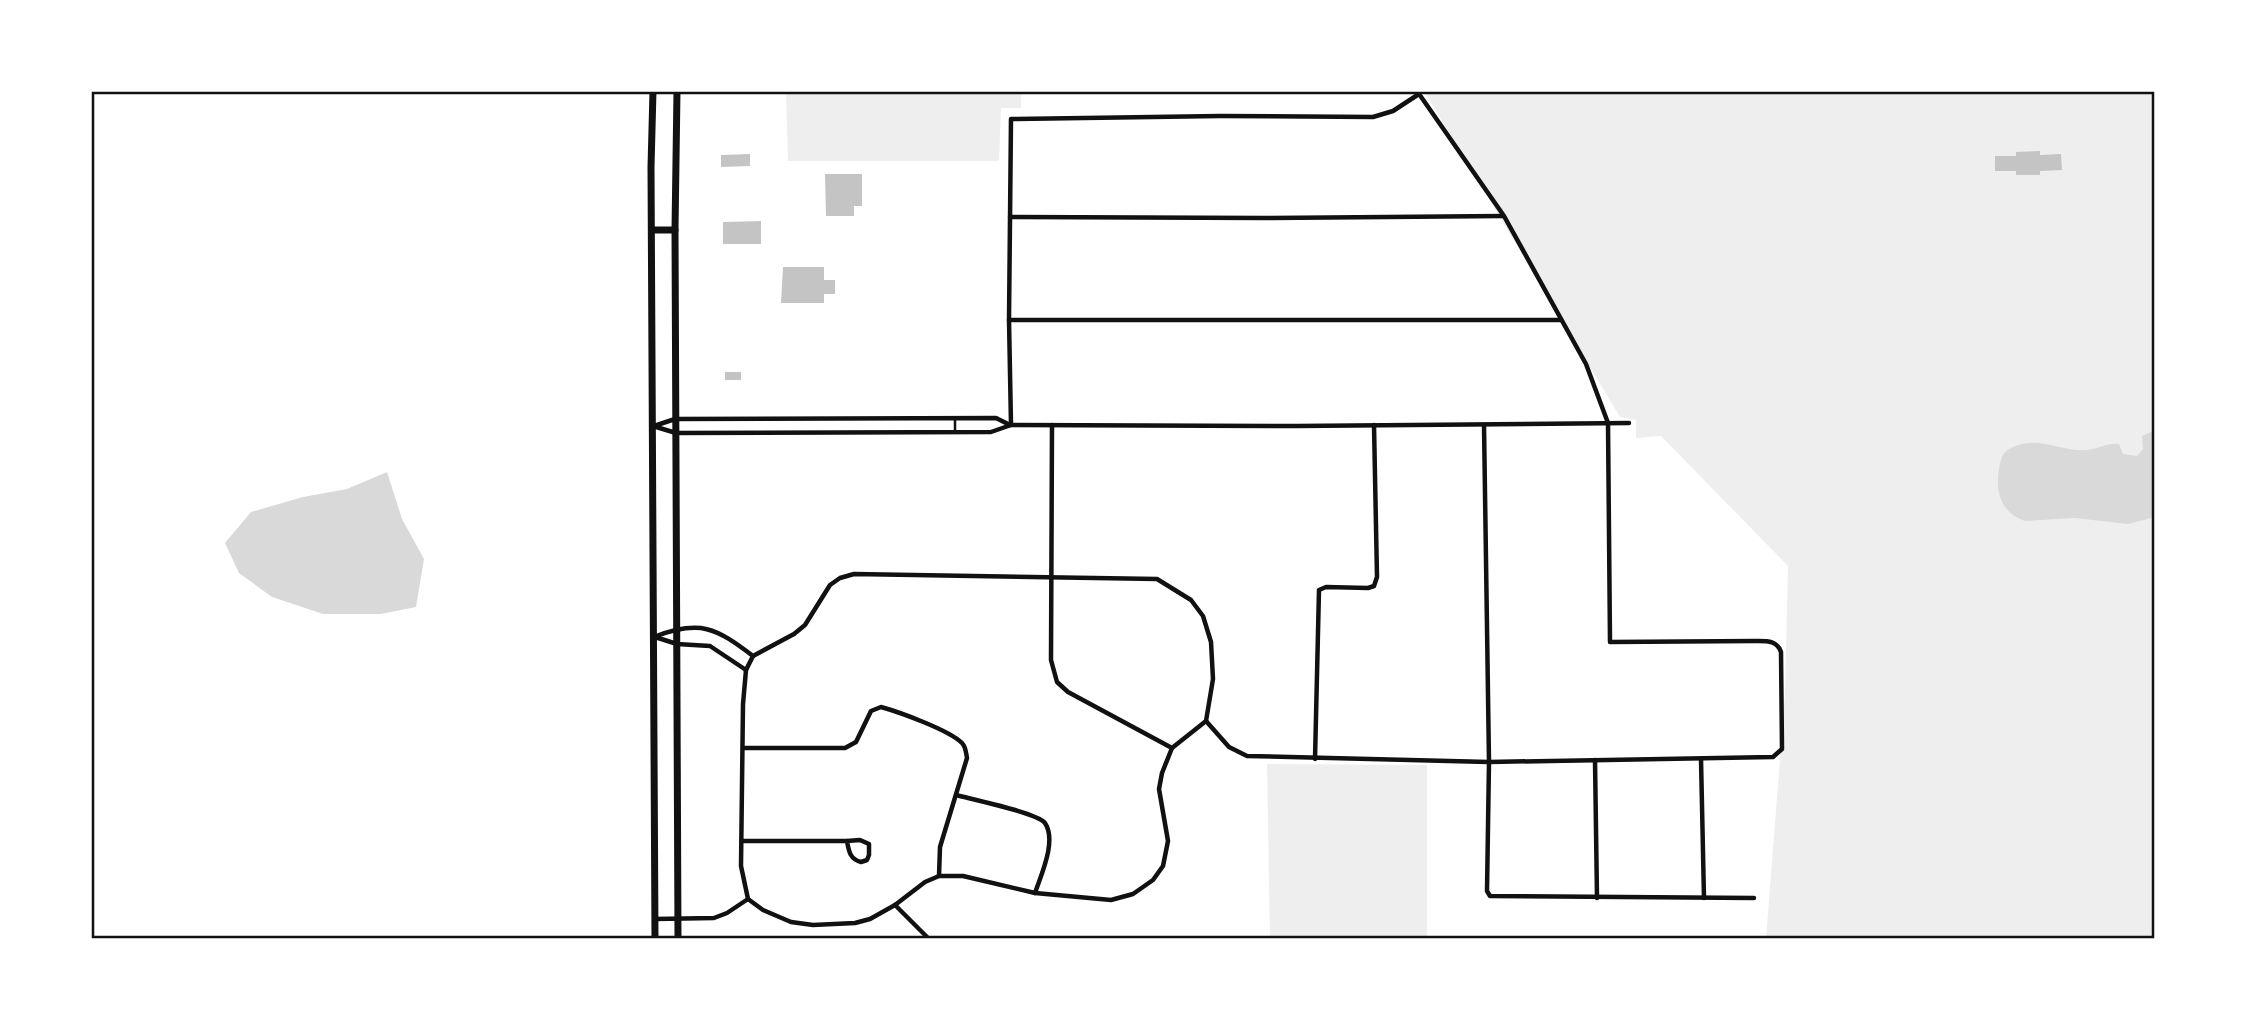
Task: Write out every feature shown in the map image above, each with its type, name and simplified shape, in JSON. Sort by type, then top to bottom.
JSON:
[{"type":"main road","points":[[653,91],[655,939]]},
{"type":"main road","points":[[677,91],[675,230],[678,939]]},
{"type":"main road","points":[[652,230],[675,230]]},
{"type":"street","points":[[1011,425],[1011,119],[1373,117],[1393,111],[1418,93],[1504,216],[1586,364],[1608,423],[1610,642],[1770,641],[1776,644],[1781,652],[1782,749],[1773,757],[1489,762],[1247,756],[1239,754],[1206,721]]},
{"type":"street","points":[[1010,217],[1504,216]]},
{"type":"street","points":[[1009,320],[1561,320]]},
{"type":"street","points":[[653,426],[676,419],[996,418],[1011,425]]},
{"type":"street","points":[[817,419],[817,432]]},
{"type":"street","points":[[653,426],[676,433],[991,432],[1011,425],[1629,424]]},
{"type":"street","points":[[1052,425],[1051,660],[1057,682],[1076,696],[1172,748]]},
{"type":"street","points":[[1315,759],[1320,590],[1326,587],[1368,588],[1374,586],[1377,577],[1374,425]]},
{"type":"street","points":[[1484,425],[1490,896],[1754,898]]},
{"type":"street","points":[[854,574],[1157,579],[1191,600],[1203,616],[1211,642],[1213,679],[1206,721],[1172,748],[1162,773],[1159,789],[1168,841],[1163,866],[1153,880],[1133,894],[1111,900],[1035,893],[963,876],[939,876],[925,882],[895,905],[870,919],[855,923],[813,925],[791,922],[775,916],[748,899],[741,866],[743,704],[746,670],[753,656],[805,625],[830,585],[840,578],[854,574]]},
{"type":"street","points":[[654,637],[677,628],[702,628],[719,633],[753,656]]},
{"type":"street","points":[[654,637],[677,644],[710,646],[746,670]]},
{"type":"street","points":[[743,748],[845,748],[856,742],[871,711],[881,707],[935,728],[963,744],[967,758],[940,847],[939,876]]},
{"type":"street","points":[[1701,759],[1704,898]]},
{"type":"street","points":[[1595,760],[1597,898]]},
{"type":"street","points":[[956,795],[1032,815],[1045,823],[1048,832],[1047,857],[1035,893]]},
{"type":"street","points":[[743,841],[860,840],[869,844],[867,860],[861,862],[852,858],[847,841]]},
{"type":"street","points":[[655,919],[714,918],[748,899]]},
{"type":"street","points":[[895,905],[929,939]]},
{"type":"lane","points":[[955,419],[955,432]]},
{"type":"shaded area","points":[[786,91],[1021,91],[1021,108],[1001,108],[999,161],[788,161]]},
{"type":"shaded area","points":[[1424,91],[2155,91],[2155,939],[1766,939],[1785,695],[1788,566],[1661,436],[1636,438],[1636,420],[1620,417]]},
{"type":"shaded area","points":[[2155,430],[2155,517],[2128,524],[2075,518],[2025,521],[2010,513],[2001,501],[1998,478],[2001,459],[2004,453],[2013,447],[2041,443],[2087,450],[2119,444],[2123,454],[2137,456],[2143,449],[2142,436]]},
{"type":"shaded area","points":[[387,472],[402,519],[424,559],[416,607],[381,614],[323,614],[272,597],[239,573],[225,543],[251,512],[303,497],[347,489]]},
{"type":"shaded area","points":[[1267,764],[1427,765],[1427,939],[1270,939]]},
{"type":"building","points":[[2040,151],[2040,155],[2061,154],[2062,170],[2040,171],[2040,175],[2016,175],[2016,171],[1995,171],[1995,156],[2016,156],[2016,152]]},
{"type":"building","points":[[750,154],[750,166],[721,167],[721,155]]},
{"type":"building","points":[[825,174],[862,174],[862,206],[854,206],[854,216],[826,216]]},
{"type":"building","points":[[761,221],[761,244],[723,244],[723,222]]},
{"type":"building","points":[[783,267],[824,267],[824,280],[835,280],[835,294],[824,294],[824,303],[781,303]]},
{"type":"building","points":[[725,372],[741,372],[741,380],[725,380]]}]
